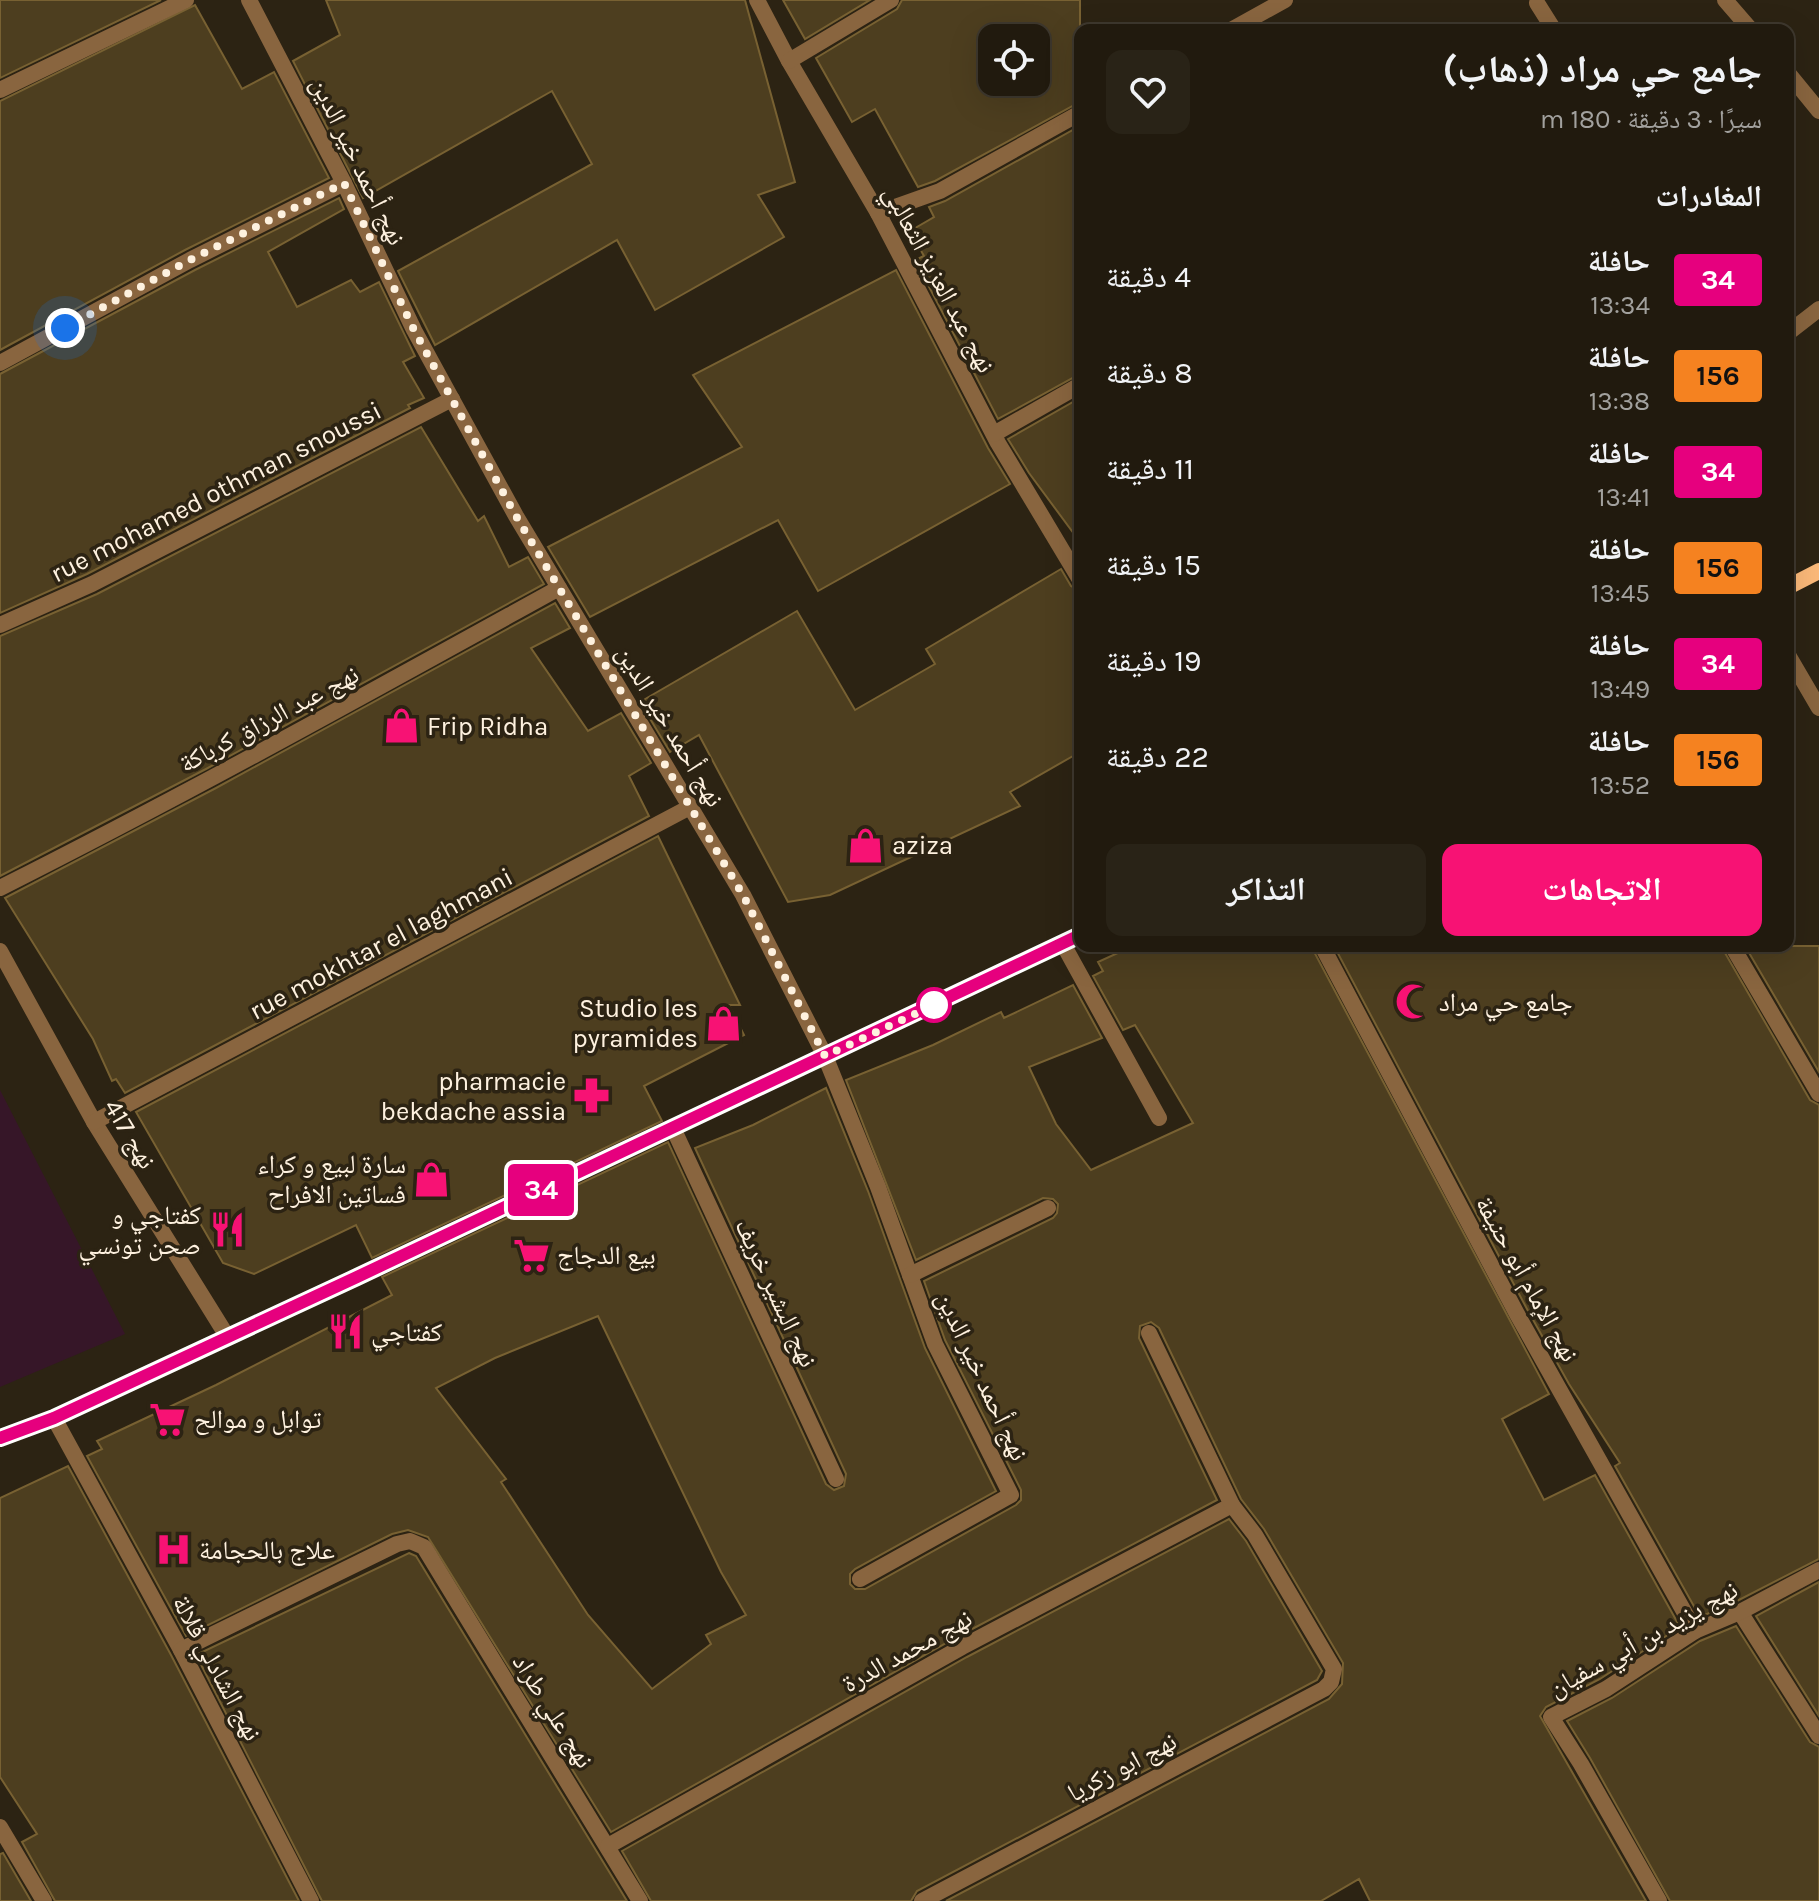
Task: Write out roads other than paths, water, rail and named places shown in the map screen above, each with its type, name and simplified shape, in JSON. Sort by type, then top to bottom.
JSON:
[{"type":"street","points":[[0,90],[186,0]]},
{"type":"street","name":"نهج أحمد خير الدين","points":[[249,0],[344,183],[414,330],[452,399],[559,588],[743,895],[825,1056],[935,1344],[1011,1495],[860,1579]]},
{"type":"street","name":"نهج عبد العزيز الثعالبي","points":[[757,0],[878,213],[994,434],[1074,570]]},
{"type":"street","points":[[789,61],[891,0]]},
{"type":"street","points":[[1242,24],[1285,0]]},
{"type":"street","points":[[1725,0],[1746,24]]},
{"type":"street","points":[[1537,3],[1550,24]]},
{"type":"street","points":[[1794,79],[1817,103]]},
{"type":"street","points":[[878,213],[940,191],[1074,116]]},
{"type":"street","points":[[0,363],[190,260],[344,183]]},
{"type":"street","points":[[1794,328],[1819,309]]},
{"type":"street","points":[[994,434],[1074,388]]},
{"type":"street","name":"rue mohamed othman snoussi","points":[[0,625],[92,584],[452,399]]},
{"type":"street","points":[[1794,584],[1819,571]]},
{"type":"street","name":"نهج عبد الرزاق كرباكة","points":[[0,888],[312,725],[559,588]]},
{"type":"street","points":[[1794,665],[1819,708]]},
{"type":"street","name":"rue mokhtar el laghmani","points":[[94,1122],[690,807]]},
{"type":"street","points":[[0,1438],[54,1418],[1074,938]]},
{"type":"street","points":[[1063,944],[1159,1118]]},
{"type":"street","name":"نهج 417","points":[[0,951],[94,1122],[227,1336]]},
{"type":"street","name":"نهج الإمام أبو حنيفة","points":[[1325,952],[1517,1314],[1695,1631]]},
{"type":"street","points":[[1736,952],[1819,1094]]},
{"type":"street","name":"نهج البشير خريف","points":[[673,1128],[836,1479]]},
{"type":"street","points":[[910,1275],[1048,1208]]},
{"type":"street","points":[[1149,1333],[1232,1505]]},
{"type":"street","name":"نهج الشادلي قلالة","points":[[54,1418],[181,1650],[311,1901]]},
{"type":"street","name":"نهج ابو زكريا","points":[[922,1901],[1324,1689],[1331,1682],[1334,1669],[1255,1535],[1232,1505]]},
{"type":"street","name":"نهج محمد الدرة","points":[[608,1846],[962,1647],[1232,1505]]},
{"type":"street","name":"نهج علي طراد","points":[[181,1650],[397,1544],[410,1541],[424,1547],[640,1901]]},
{"type":"street","name":"نهج يزيد بن أبي سفيان","points":[[1659,1901],[1551,1717],[1606,1689],[1695,1631],[1740,1612],[1819,1570]]},
{"type":"street","points":[[1740,1612],[1819,1736]]},
{"type":"street","points":[[0,1827],[44,1901]]},
{"type":"place","name":"Frip Ridha","points":[[401,726]]},
{"type":"place","name":"aziza","points":[[866,845]]},
{"type":"place","name":"جامع حي مراد","points":[[1413,1002]]},
{"type":"place","name":"Studio les pyramides","points":[[724,1023]]},
{"type":"place","name":"pharmacie bekdache assia","points":[[592,1096]]},
{"type":"place","name":"سارة لبيع و كراء فساتين الافراح","points":[[432,1179]]},
{"type":"place","name":"كفتاجي و صحن تونسي","points":[[227,1230]]},
{"type":"place","name":"بيع الدجاج","points":[[531,1255]]},
{"type":"place","name":"كفتاجي","points":[[345,1332]]},
{"type":"place","name":"توابل و موالح","points":[[168,1419]]},
{"type":"place","name":"علاج بالحجامة","points":[[173,1550]]}]
